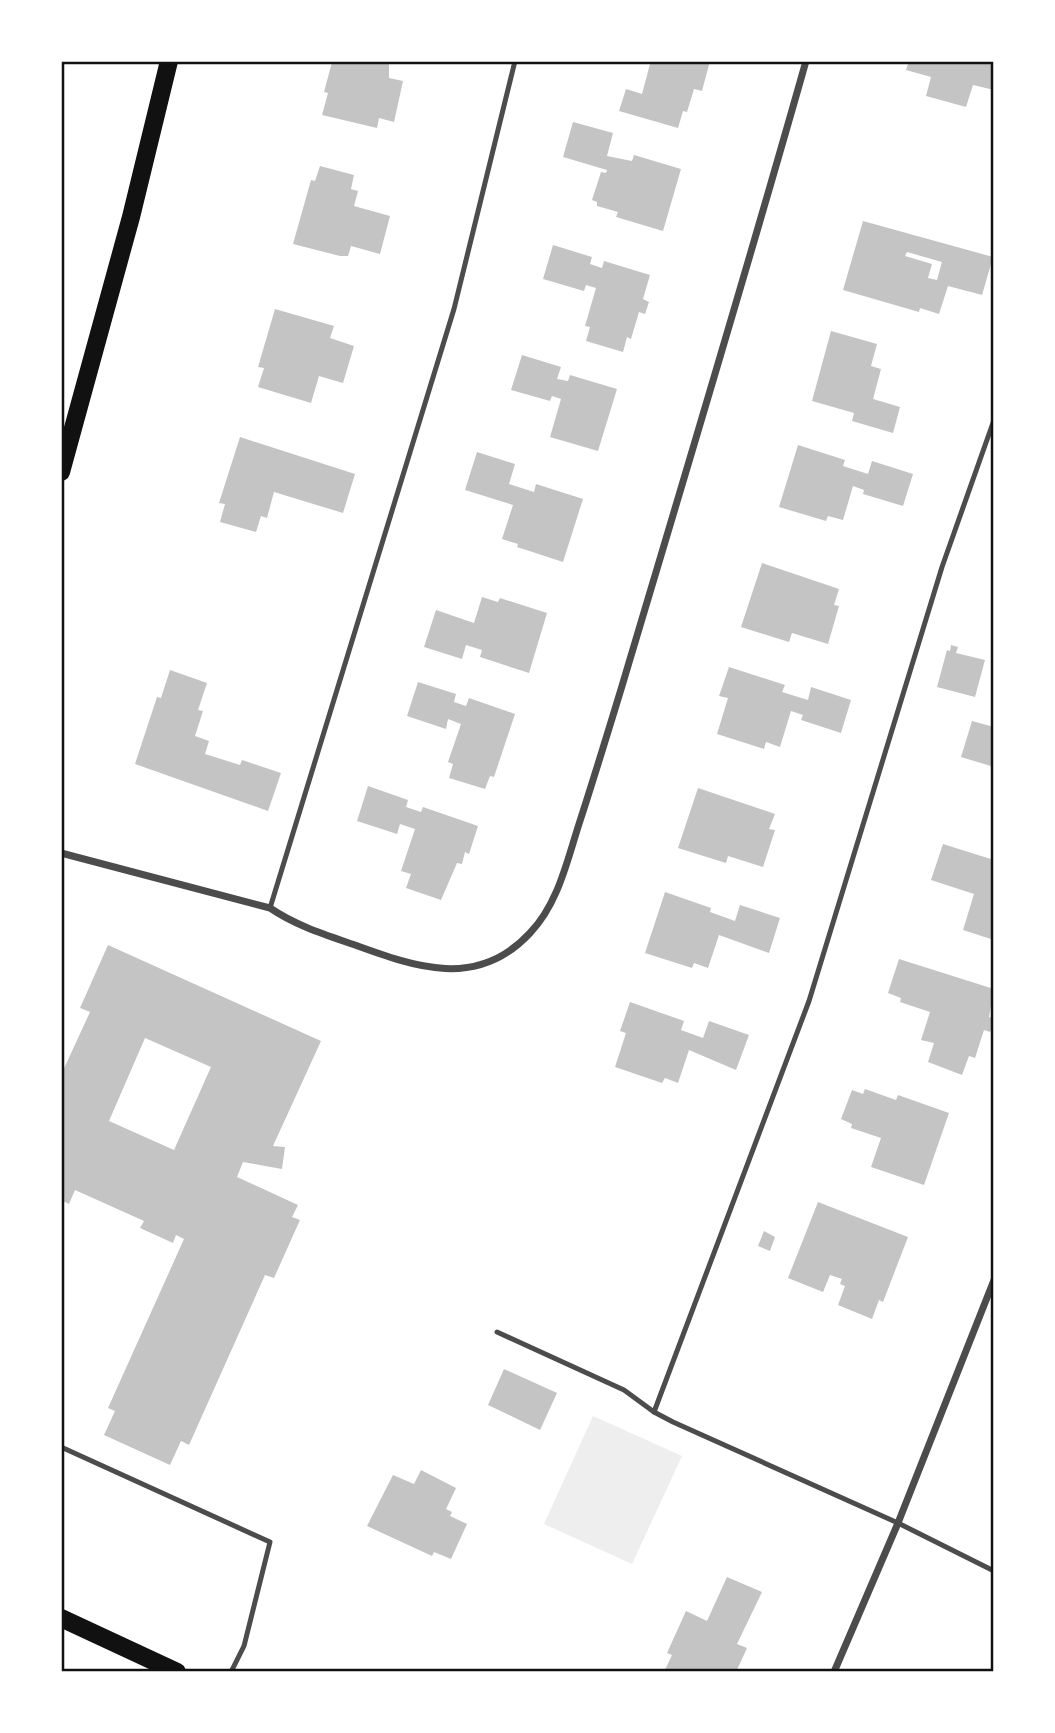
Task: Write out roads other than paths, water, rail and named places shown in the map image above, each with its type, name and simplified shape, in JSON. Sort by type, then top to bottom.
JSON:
[{"type":"main road","points":[[61,472],[131,217],[169,61]]},
{"type":"main road","points":[[61,1618],[177,1672]]},
{"type":"street","points":[[61,853],[270,908],[291,922],[406,964],[433,970],[468,969],[492,961],[529,934],[544,915],[560,883],[598,766],[752,252],[806,61]]},
{"type":"street","points":[[834,1672],[898,1523],[994,1280]]},
{"type":"lane","points":[[270,908],[454,309],[515,61]]},
{"type":"lane","points":[[654,1412],[809,1001],[942,568],[994,420]]},
{"type":"lane","points":[[497,1332],[624,1390],[654,1412],[898,1523],[994,1571]]},
{"type":"lane","points":[[61,1447],[270,1542],[244,1646],[231,1672]]}]
